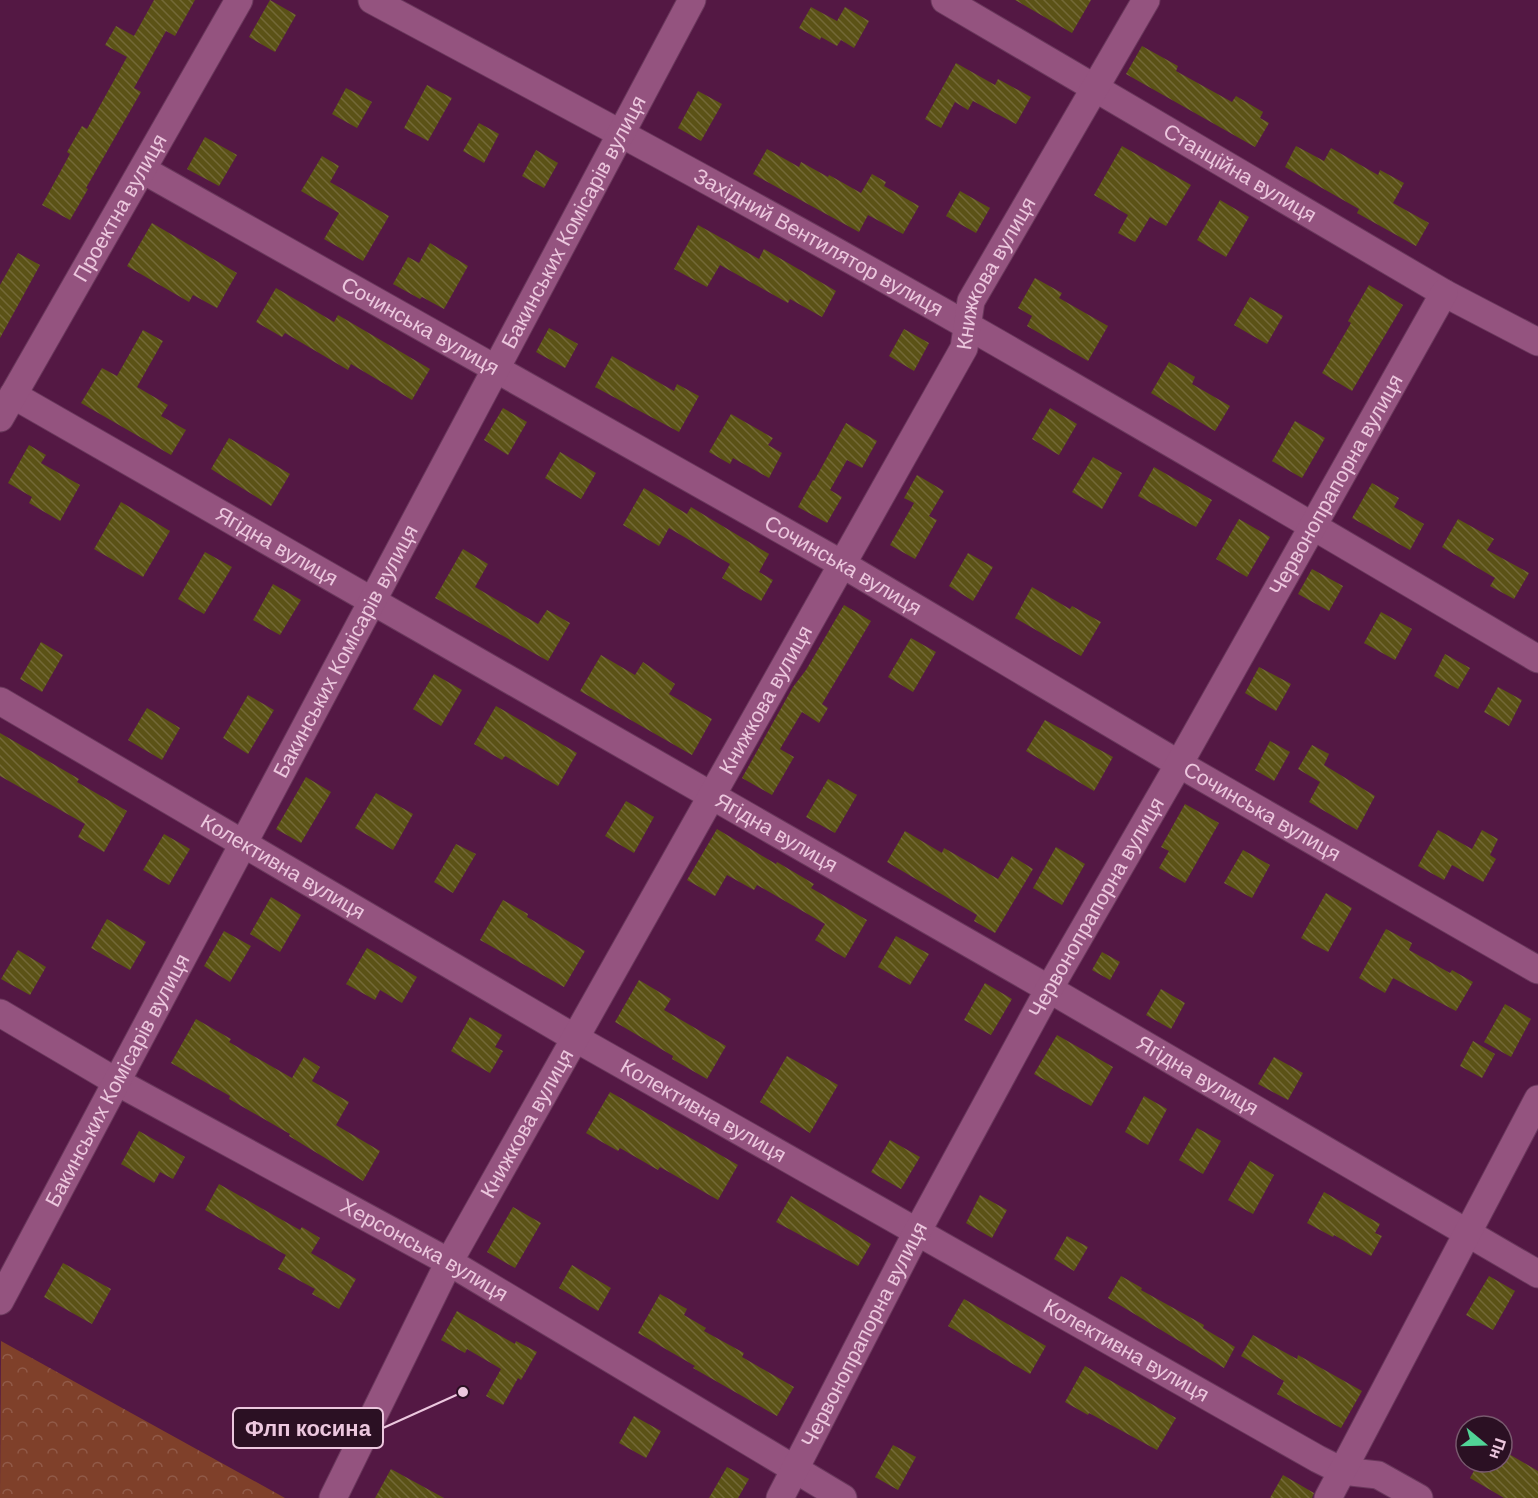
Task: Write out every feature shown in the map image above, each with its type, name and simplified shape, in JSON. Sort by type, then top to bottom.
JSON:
[{"type":"street","name":"Проектна вулиця","points":[[6,406],[239,0]]},
{"type":"street","name":"Західний Вентилятор вулиця","points":[[372,0],[621,134],[967,326],[1538,659]]},
{"type":"street","name":"Бакинських Комісарів вулиця","points":[[0,1301],[692,0]]},
{"type":"street","name":"Станційна вулиця","points":[[945,0],[1444,292],[1538,342]]},
{"type":"street","name":"Книжкова вулиця","points":[[333,1498],[449,1262],[964,348],[971,301],[1146,0]]},
{"type":"street","name":"Сочинська вулиця","points":[[143,170],[842,564],[1179,764],[1538,970]]},
{"type":"street","name":"Червонопрапорна вулиця","points":[[780,1498],[917,1232],[1049,989],[1179,764],[1444,292]]},
{"type":"street","name":"Ягідна вулиця","points":[[6,406],[372,601],[1049,989],[1538,1274]]},
{"type":"street","name":"Колективна вулиця","points":[[0,701],[575,1038],[1318,1459],[1342,1471],[1378,1474],[1419,1498]]},
{"type":"street","name":"Херсонська вулиця","points":[[0,1013],[117,1082],[449,1262],[843,1498]]},
{"type":"street","points":[[1328,1498],[1538,1099]]},
{"type":"green space","points":[[1,1341],[285,1498],[0,1498]]},
{"type":"building","points":[[154,0],[195,0],[175,36],[166,31],[134,88],[141,92],[70,220],[42,205],[70,154],[67,152],[82,126],[87,129],[127,57],[105,45],[116,26],[134,36]]},
{"type":"building","points":[[270,0],[296,15],[275,52],[249,37]]},
{"type":"building","points":[[1015,0],[1091,0],[1072,33]]},
{"type":"building","points":[[811,7],[837,21],[845,7],[869,21],[854,48],[841,40],[837,46],[821,37],[820,40],[799,28]]},
{"type":"building","points":[[1142,46],[1178,66],[1176,71],[1232,102],[1236,96],[1263,112],[1260,118],[1269,123],[1255,147],[1126,74]]},
{"type":"building","points":[[956,63],[995,85],[998,79],[1031,97],[1016,124],[973,101],[968,110],[955,102],[941,128],[925,119]]},
{"type":"building","points":[[427,85],[452,98],[428,141],[404,128]]},
{"type":"building","points":[[346,88],[372,102],[357,128],[332,114]]},
{"type":"building","points":[[698,91],[722,104],[701,141],[678,128]]},
{"type":"building","points":[[479,123],[499,134],[484,163],[463,151]]},
{"type":"building","points":[[205,137],[237,155],[219,186],[187,169]]},
{"type":"building","points":[[1122,146],[1191,185],[1166,226],[1150,217],[1135,242],[1118,233],[1128,215],[1094,195]]},
{"type":"building","points":[[1296,146],[1324,161],[1331,148],[1378,175],[1380,170],[1404,183],[1393,203],[1429,223],[1416,246],[1357,213],[1359,209],[1285,167]]},
{"type":"building","points":[[767,149],[799,167],[801,162],[828,177],[829,175],[861,193],[872,174],[886,182],[884,186],[919,206],[903,234],[868,215],[859,232],[753,174]]},
{"type":"building","points":[[536,150],[558,163],[544,188],[522,176]]},
{"type":"building","points":[[322,156],[339,166],[330,182],[389,216],[363,261],[324,239],[339,213],[301,191]]},
{"type":"building","points":[[960,191],[990,208],[976,233],[946,216]]},
{"type":"building","points":[[1220,200],[1249,217],[1226,257],[1197,240]]},
{"type":"building","points":[[152,223],[237,273],[217,308],[193,295],[189,302],[127,266]]},
{"type":"building","points":[[698,225],[759,259],[764,249],[836,291],[822,317],[790,299],[788,303],[720,265],[707,287],[674,269]]},
{"type":"building","points":[[430,243],[468,266],[444,309],[393,284],[408,257],[419,263]]},
{"type":"building","points":[[18,253],[40,265],[0,338],[0,285]]},
{"type":"building","points":[[1035,278],[1062,293],[1059,298],[1108,326],[1088,361],[1027,326],[1032,316],[1018,308]]},
{"type":"building","points":[[1369,285],[1403,305],[1352,391],[1322,373],[1351,323],[1348,321]]},
{"type":"building","points":[[276,288],[334,322],[338,315],[430,369],[412,400],[351,364],[348,370],[285,333],[282,337],[256,322]]},
{"type":"building","points":[[1250,297],[1283,316],[1267,344],[1234,325]]},
{"type":"building","points":[[549,328],[578,344],[565,368],[536,352]]},
{"type":"building","points":[[904,329],[929,343],[914,371],[889,356]]},
{"type":"building","points":[[143,330],[163,341],[137,387],[168,405],[161,416],[186,430],[171,455],[81,403],[102,368],[117,376]]},
{"type":"building","points":[[612,356],[674,391],[677,384],[699,396],[679,432],[595,387]]},
{"type":"building","points":[[1169,362],[1195,377],[1192,384],[1230,406],[1215,431],[1151,393]]},
{"type":"building","points":[[503,408],[527,422],[508,455],[484,440]]},
{"type":"building","points":[[1050,408],[1077,424],[1059,455],[1032,439]]},
{"type":"building","points":[[731,414],[773,438],[768,445],[782,453],[769,478],[733,458],[730,464],[709,452]]},
{"type":"building","points":[[1295,421],[1325,438],[1302,478],[1272,461]]},
{"type":"building","points":[[846,423],[877,441],[862,468],[847,460],[830,490],[842,497],[827,523],[798,507]]},
{"type":"building","points":[[229,438],[290,474],[271,506],[211,469]]},
{"type":"building","points":[[29,445],[46,455],[41,463],[80,485],[60,521],[29,503],[32,497],[8,483]]},
{"type":"building","points":[[560,452],[596,473],[581,499],[545,478]]},
{"type":"building","points":[[1093,457],[1122,473],[1102,509],[1072,492]]},
{"type":"building","points":[[1154,467],[1212,500],[1196,527],[1138,496]]},
{"type":"building","points":[[917,475],[944,491],[929,516],[937,520],[915,559],[890,545],[914,503],[904,498]]},
{"type":"building","points":[[1372,483],[1399,498],[1394,507],[1424,524],[1410,550],[1352,518]]},
{"type":"building","points":[[644,488],[687,514],[691,507],[769,554],[759,572],[773,580],[761,601],[722,578],[730,564],[669,528],[659,546],[623,525]]},
{"type":"building","points":[[121,502],[170,531],[143,577],[94,549]]},
{"type":"building","points":[[1239,519],[1270,537],[1247,577],[1216,559]]},
{"type":"building","points":[[1458,519],[1494,539],[1487,550],[1529,573],[1514,599],[1490,586],[1495,578],[1442,547]]},
{"type":"building","points":[[463,549],[488,564],[475,587],[538,624],[547,610],[570,623],[548,661],[435,598]]},
{"type":"building","points":[[205,552],[232,567],[204,614],[178,599]]},
{"type":"building","points":[[968,553],[993,567],[973,601],[949,586]]},
{"type":"building","points":[[1312,569],[1343,586],[1329,611],[1298,594]]},
{"type":"building","points":[[273,584],[301,600],[280,635],[253,620]]},
{"type":"building","points":[[1032,587],[1070,609],[1072,606],[1101,622],[1081,656],[1015,618]]},
{"type":"building","points":[[844,605],[871,621],[822,704],[828,708],[819,723],[802,712],[780,749],[794,757],[772,795],[742,778],[793,687],[806,670]]},
{"type":"building","points":[[1381,612],[1412,629],[1395,660],[1364,643]]},
{"type":"building","points":[[911,638],[936,652],[913,692],[888,677]]},
{"type":"building","points":[[41,642],[63,655],[42,692],[20,679]]},
{"type":"building","points":[[1445,654],[1470,668],[1458,689],[1434,676]]},
{"type":"building","points":[[601,655],[635,675],[643,662],[675,684],[669,694],[712,719],[692,755],[580,691]]},
{"type":"building","points":[[1259,667],[1291,684],[1276,711],[1245,693]]},
{"type":"building","points":[[434,674],[462,690],[441,726],[413,709]]},
{"type":"building","points":[[1498,687],[1522,700],[1509,726],[1484,712]]},
{"type":"building","points":[[248,695],[274,710],[248,754],[223,738]]},
{"type":"building","points":[[496,706],[577,753],[558,786],[505,756],[502,760],[474,744]]},
{"type":"building","points":[[147,708],[180,728],[162,760],[128,740]]},
{"type":"building","points":[[1045,720],[1113,757],[1094,791],[1026,751]]},
{"type":"building","points":[[0,733],[79,779],[77,782],[127,811],[104,852],[78,837],[85,824],[0,776]]},
{"type":"building","points":[[1270,741],[1290,752],[1274,781],[1255,770]]},
{"type":"building","points":[[1312,745],[1329,754],[1324,765],[1375,796],[1357,830],[1309,802],[1320,782],[1298,769]]},
{"type":"building","points":[[306,777],[331,792],[301,843],[276,829]]},
{"type":"building","points":[[828,779],[857,795],[835,833],[806,817]]},
{"type":"building","points":[[376,793],[413,814],[393,850],[355,828]]},
{"type":"building","points":[[626,801],[654,817],[634,853],[605,836]]},
{"type":"building","points":[[1185,804],[1219,823],[1185,883],[1159,868],[1169,851],[1161,847]]},
{"type":"building","points":[[717,829],[814,884],[811,888],[867,920],[845,958],[815,940],[825,924],[757,885],[754,890],[727,875],[715,896],[687,880]]},
{"type":"building","points":[[1438,830],[1472,849],[1482,830],[1498,839],[1490,855],[1496,859],[1483,882],[1452,865],[1444,880],[1418,866]]},
{"type":"building","points":[[905,831],[942,853],[944,848],[998,879],[1012,856],[1033,869],[995,933],[974,921],[977,915],[887,862]]},
{"type":"building","points":[[164,834],[190,849],[169,885],[143,870]]},
{"type":"building","points":[[456,844],[476,854],[453,893],[434,882]]},
{"type":"building","points":[[1056,847],[1085,864],[1062,905],[1033,888]]},
{"type":"building","points":[[1243,850],[1270,865],[1252,898],[1224,883]]},
{"type":"building","points":[[1326,893],[1352,908],[1328,952],[1301,938]]},
{"type":"building","points":[[271,897],[301,915],[280,952],[250,934]]},
{"type":"building","points":[[503,900],[585,951],[564,987],[480,940]]},
{"type":"building","points":[[107,919],[146,942],[130,970],[91,948]]},
{"type":"building","points":[[1386,929],[1412,943],[1409,950],[1450,973],[1452,970],[1473,982],[1456,1011],[1393,978],[1385,993],[1359,978]]},
{"type":"building","points":[[224,931],[251,946],[230,982],[204,966]]},
{"type":"building","points":[[896,936],[929,954],[910,985],[878,967]]},
{"type":"building","points":[[367,948],[417,977],[402,1003],[380,990],[375,1000],[346,984]]},
{"type":"building","points":[[18,950],[46,967],[30,995],[1,979]]},
{"type":"building","points":[[1102,952],[1120,962],[1110,980],[1092,970]]},
{"type":"building","points":[[639,980],[671,999],[664,1010],[726,1046],[707,1079],[615,1022]]},
{"type":"building","points":[[985,983],[1012,999],[991,1035],[964,1020]]},
{"type":"building","points":[[1161,989],[1185,1003],[1171,1029],[1146,1015]]},
{"type":"building","points":[[1505,1004],[1531,1019],[1511,1057],[1484,1042]]},
{"type":"building","points":[[470,1017],[502,1035],[495,1047],[503,1051],[490,1073],[451,1051]]},
{"type":"building","points":[[196,1019],[231,1039],[229,1042],[292,1078],[304,1057],[320,1067],[312,1081],[349,1102],[336,1125],[380,1151],[363,1181],[289,1136],[290,1134],[229,1099],[230,1096],[171,1063]]},
{"type":"building","points":[[1057,1035],[1113,1067],[1091,1106],[1034,1074]]},
{"type":"building","points":[[1473,1041],[1495,1054],[1482,1078],[1460,1066]]},
{"type":"building","points":[[787,1056],[838,1085],[810,1133],[760,1102]]},
{"type":"building","points":[[1274,1057],[1303,1073],[1288,1100],[1258,1084]]},
{"type":"building","points":[[610,1092],[738,1165],[718,1200],[660,1167],[658,1170],[620,1148],[618,1151],[586,1133]]},
{"type":"building","points":[[1144,1096],[1167,1109],[1148,1145],[1125,1132]]},
{"type":"building","points":[[1197,1128],[1221,1141],[1203,1174],[1179,1160]]},
{"type":"building","points":[[139,1131],[185,1157],[173,1179],[160,1172],[154,1183],[121,1164]]},
{"type":"building","points":[[890,1140],[920,1157],[901,1189],[871,1172]]},
{"type":"building","points":[[1250,1161],[1274,1175],[1253,1214],[1228,1200]]},
{"type":"building","points":[[219,1184],[300,1230],[302,1227],[320,1238],[311,1253],[356,1279],[339,1309],[312,1294],[315,1289],[278,1269],[286,1255],[205,1210]]},
{"type":"building","points":[[1324,1192],[1380,1224],[1375,1233],[1382,1236],[1371,1256],[1307,1223]]},
{"type":"building","points":[[980,1195],[1007,1210],[992,1238],[966,1223]]},
{"type":"building","points":[[791,1196],[871,1244],[858,1266],[776,1222]]},
{"type":"building","points":[[513,1207],[541,1223],[515,1268],[487,1252]]},
{"type":"building","points":[[1067,1236],[1088,1247],[1074,1271],[1054,1259]]},
{"type":"building","points":[[63,1263],[111,1289],[92,1324],[44,1297]]},
{"type":"building","points":[[572,1265],[611,1288],[598,1311],[559,1288]]},
{"type":"building","points":[[1121,1276],[1142,1288],[1141,1290],[1204,1325],[1203,1328],[1235,1347],[1224,1368],[1108,1298]]},
{"type":"building","points":[[1489,1276],[1515,1291],[1493,1330],[1466,1315]]},
{"type":"building","points":[[660,1294],[687,1309],[684,1315],[706,1328],[704,1331],[744,1353],[742,1357],[794,1387],[777,1416],[693,1368],[695,1366],[638,1333]]},
{"type":"building","points":[[964,1299],[1046,1346],[1030,1374],[948,1326]]},
{"type":"building","points":[[457,1311],[515,1344],[516,1341],[537,1352],[521,1380],[518,1378],[503,1405],[486,1396],[501,1369],[467,1349],[465,1353],[441,1340]]},
{"type":"building","points":[[1253,1335],[1297,1359],[1298,1355],[1362,1391],[1341,1428],[1277,1394],[1284,1381],[1241,1356]]},
{"type":"building","points":[[1085,1366],[1176,1418],[1157,1450],[1065,1402]]},
{"type":"building","points":[[634,1416],[661,1431],[646,1458],[619,1443]]},
{"type":"building","points":[[893,1445],[916,1457],[898,1490],[875,1477]]},
{"type":"building","points":[[1514,1457],[1538,1471],[1538,1498],[1504,1498],[1470,1478],[1472,1474],[1514,1474]]},
{"type":"building","points":[[727,1467],[749,1479],[738,1498],[709,1498]]},
{"type":"building","points":[[391,1469],[444,1498],[375,1498]]},
{"type":"building","points":[[1283,1475],[1314,1493],[1312,1498],[1270,1498]]},
{"type":"place","name":"Флп косина","points":[[463,1392]]}]
